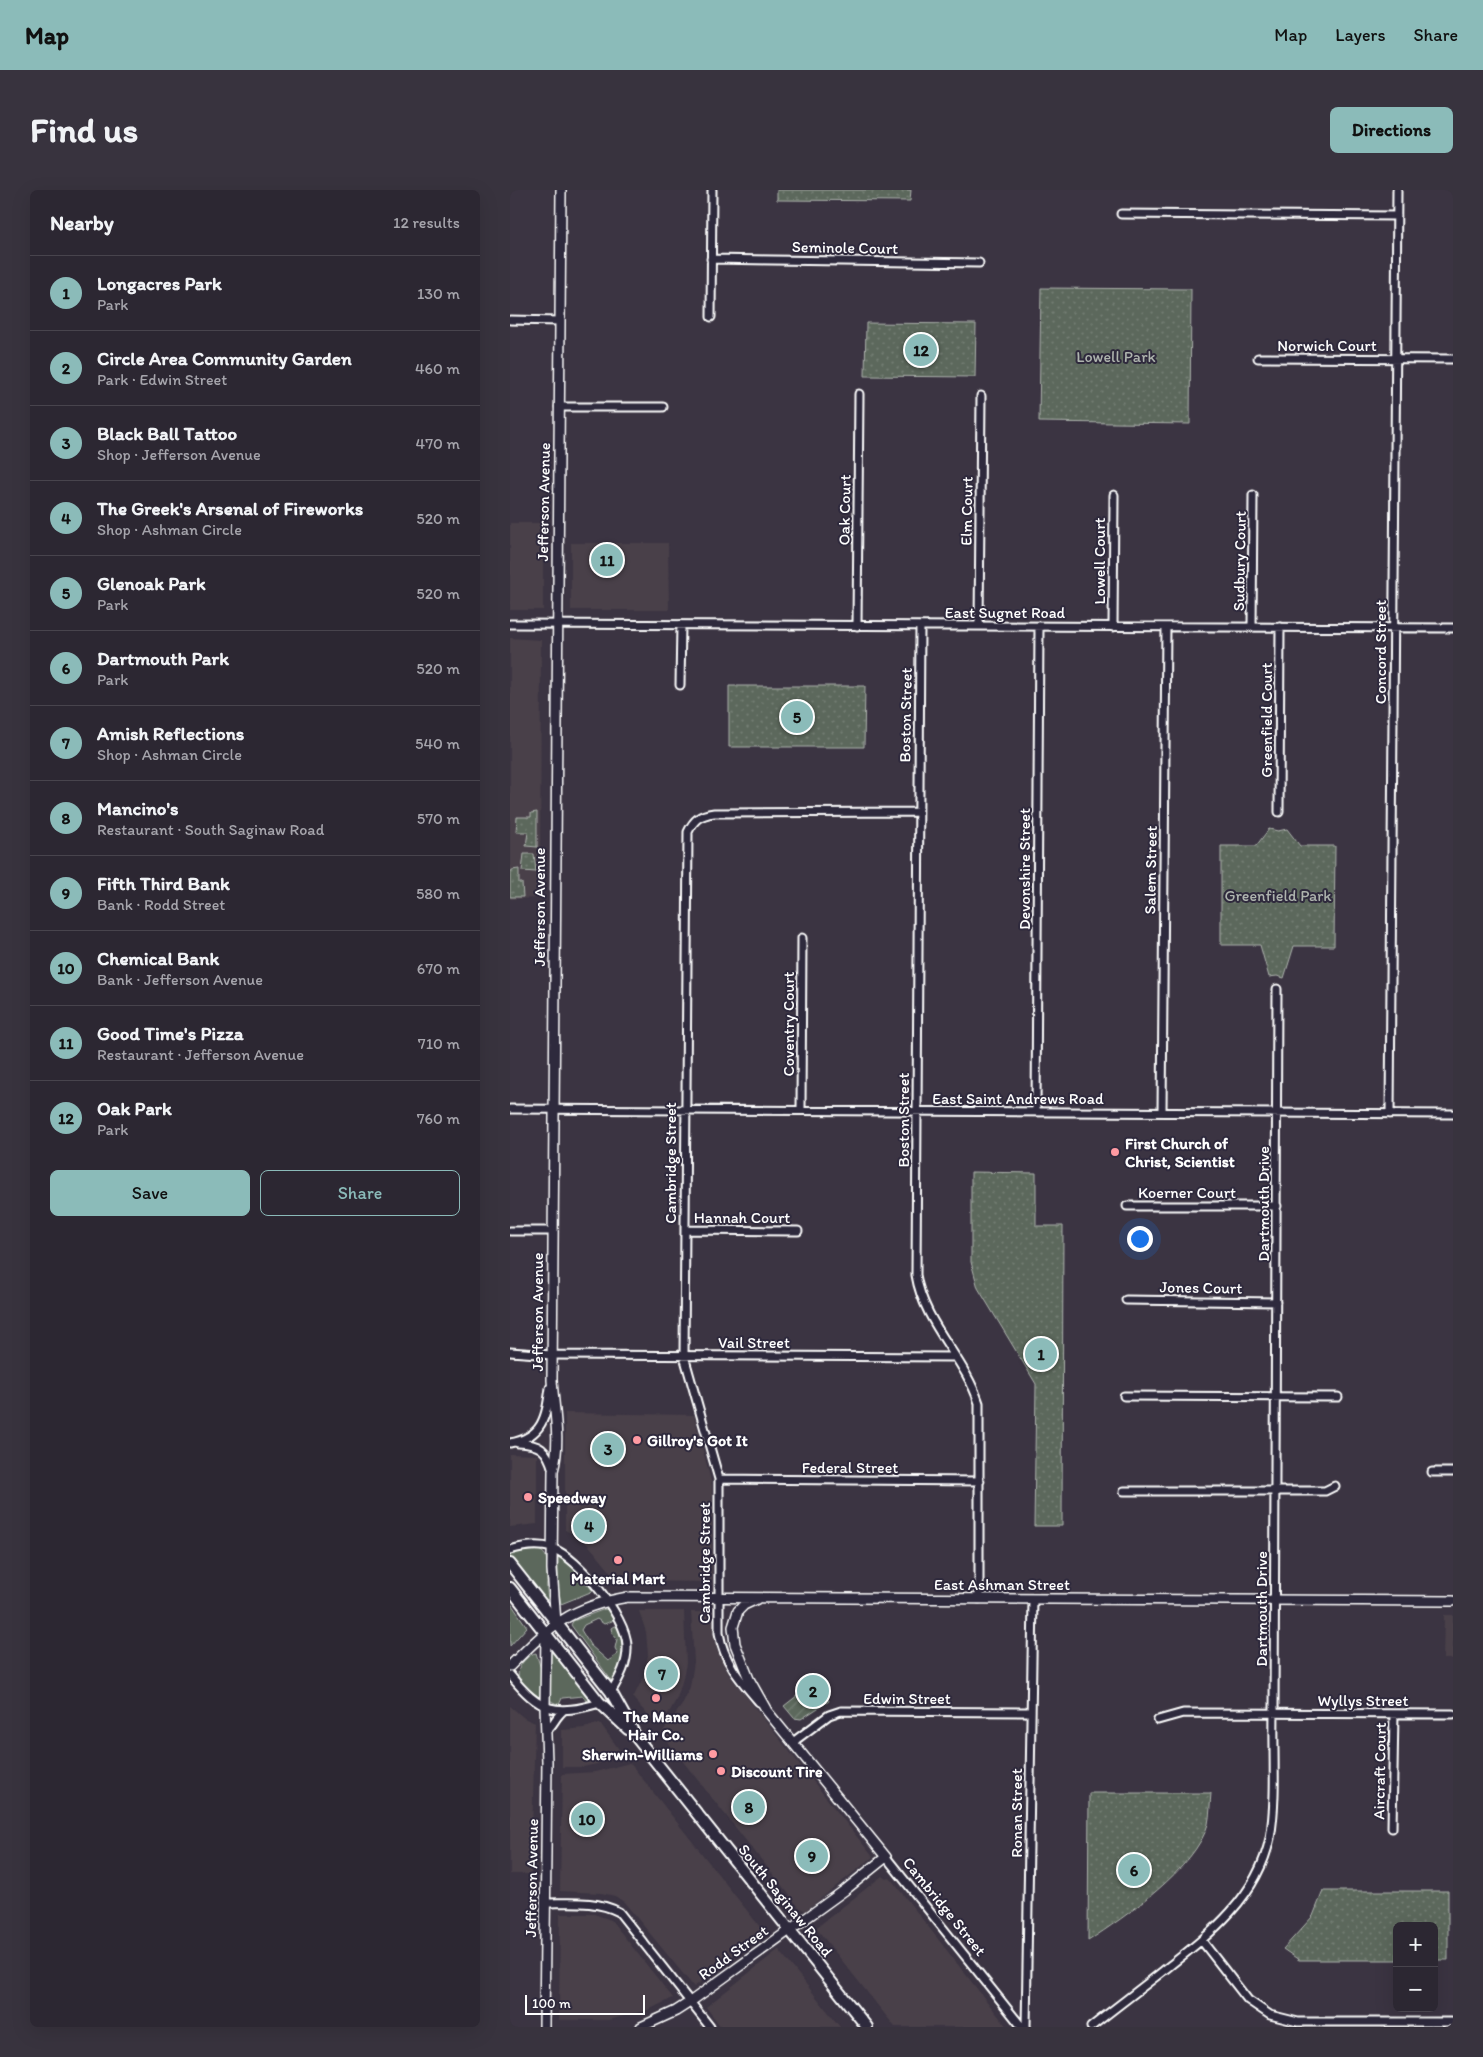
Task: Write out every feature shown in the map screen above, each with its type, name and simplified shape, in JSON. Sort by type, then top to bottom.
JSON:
[{"type":"main road","name":"South Saginaw Road","points":[[510,1564],[611,1692],[636,1737],[867,2027]]},
{"type":"main road","points":[[510,1588],[600,1703],[636,1737]]},
{"type":"street","name":"Jefferson Avenue","points":[[556,1623],[552,1585],[553,1470],[556,1460],[556,1426],[552,1380],[552,1231],[561,190]]},
{"type":"street","points":[[711,317],[712,190]]},
{"type":"street","name":"Concord Street","points":[[1390,1114],[1397,190]]},
{"type":"street","points":[[1121,214],[1397,216]]},
{"type":"street","name":"Seminole Court","points":[[712,259],[979,262]]},
{"type":"street","points":[[510,320],[560,320]]},
{"type":"street","name":"Norwich Court","points":[[1258,358],[1453,359]]},
{"type":"street","name":"Oak Court","points":[[857,626],[859,394]]},
{"type":"street","name":"Elm Court","points":[[979,626],[981,396]]},
{"type":"street","points":[[559,407],[663,407]]},
{"type":"street","name":"Lowell Court","points":[[1113,627],[1114,495]]},
{"type":"street","name":"Sudbury Court","points":[[1252,627],[1253,495]]},
{"type":"street","name":"East Sugnet Road","points":[[510,624],[1453,628]]},
{"type":"street","points":[[680,625],[680,685]]},
{"type":"street","name":"Boston Street","points":[[920,626],[917,812],[916,1275],[923,1304],[974,1387],[979,1403],[979,1599]]},
{"type":"street","name":"Devonshire Street","points":[[1036,1112],[1039,626]]},
{"type":"street","name":"Salem Street","points":[[1162,1112],[1166,627]]},
{"type":"street","name":"Greenfield Court","points":[[1279,812],[1280,628]]},
{"type":"street","name":"Cambridge Street","points":[[917,812],[714,812],[701,815],[692,822],[688,832],[684,1356],[719,1479],[719,1633],[724,1654],[738,1679],[793,1742],[1022,2027]]},
{"type":"street","name":"Coventry Court","points":[[801,1110],[802,938]]},
{"type":"street","name":"Dartmouth Drive","points":[[1091,2027],[1202,1941],[1228,1918],[1256,1878],[1270,1838],[1274,1713],[1278,1113],[1277,989]]},
{"type":"street","name":"East Saint Andrews Road","points":[[510,1109],[1453,1114]]},
{"type":"street","name":"Koerner Court","points":[[1128,1206],[1277,1206]]},
{"type":"street","name":"Hannah Court","points":[[685,1230],[798,1230]]},
{"type":"street","points":[[510,1231],[552,1231]]},
{"type":"street","name":"Jones Court","points":[[1126,1300],[1276,1302]]},
{"type":"street","name":"Vail Street","points":[[510,1352],[552,1355],[955,1357]]},
{"type":"street","points":[[510,1443],[528,1438],[538,1429],[546,1411],[552,1380]]},
{"type":"street","points":[[1124,1396],[1338,1397]]},
{"type":"street","points":[[510,1443],[528,1444],[541,1448],[547,1454],[553,1470]]},
{"type":"street","points":[[1432,1472],[1453,1472]]},
{"type":"street","name":"Federal Street","points":[[719,1479],[980,1481]]},
{"type":"street","points":[[1124,1491],[1325,1491],[1335,1486]]},
{"type":"street","points":[[510,1550],[525,1546],[552,1548],[573,1560],[606,1601],[620,1621],[627,1645],[624,1668],[611,1692]]},
{"type":"street","name":"East Ashman Street","points":[[510,1666],[556,1623],[586,1607],[606,1601],[644,1597],[1453,1601]]},
{"type":"street","name":"Cambridge Street","points":[[760,1598],[740,1609],[733,1627],[735,1644],[743,1666],[767,1712]]},
{"type":"street","name":"Ronan Street","points":[[1026,2027],[1033,1599]]},
{"type":"street","name":"Jefferson Avenue","points":[[544,2024],[546,1632]]},
{"type":"street","points":[[510,1675],[520,1688],[545,1706],[563,1711]]},
{"type":"street","points":[[547,1730],[563,1711],[600,1703]]},
{"type":"street","name":"Edwin Street","points":[[793,1742],[829,1715],[842,1711],[1031,1712]]},
{"type":"street","name":"Wyllys Street","points":[[1158,1720],[1183,1712],[1453,1714]]},
{"type":"street","name":"Aircraft Court","points":[[1392,1828],[1394,1714]]},
{"type":"street","name":"Rodd Street","points":[[641,2027],[676,2011],[690,2002],[886,1857]]},
{"type":"street","points":[[545,1903],[595,1904],[607,1906],[619,1912],[710,2027]]},
{"type":"street","points":[[1202,1941],[1248,2000],[1270,2015],[1298,2022],[1453,2022]]},
{"type":"street","points":[[537,2027],[544,2024]]},
{"type":"shaded area","points":[[510,523],[543,523],[543,610],[510,610]]},
{"type":"shaded area","points":[[571,543],[668,543],[669,610],[571,610]]},
{"type":"shaded area","points":[[510,638],[541,640],[540,898],[510,899]]},
{"type":"shaded area","points":[[565,1413],[694,1415],[712,1485],[712,1582],[618,1581],[581,1538],[565,1530]]},
{"type":"shaded area","points":[[510,1454],[537,1455],[537,1524],[510,1527]]},
{"type":"shaded area","points":[[639,1611],[684,1611],[686,1664],[682,1682],[670,1711],[657,1726],[633,1698],[643,1678],[648,1655],[646,1632]]},
{"type":"shaded area","points":[[691,1612],[712,1612],[714,1639],[729,1675],[873,1857],[805,1911],[799,1907],[661,1734],[682,1705],[690,1687],[694,1662]]},
{"type":"shaded area","points":[[1444,1615],[1453,1615],[1453,1659],[1443,1659]]},
{"type":"shaded area","points":[[510,1706],[524,1718],[535,1723],[531,1874],[510,1874]]},
{"type":"shaded area","points":[[600,1723],[623,1755],[583,1767],[562,1767],[562,1730],[584,1728]]},
{"type":"shaded area","points":[[630,1763],[764,1932],[694,1987],[624,1902],[615,1896],[601,1893],[560,1891],[562,1774],[595,1772]]},
{"type":"shaded area","points":[[882,1876],[886,1879],[890,1878],[1007,2027],[895,2027],[816,1928]]},
{"type":"shaded area","points":[[560,1914],[594,1914],[611,1920],[673,1998],[648,2010],[608,2020],[559,2020]]},
{"type":"shaded area","points":[[778,1950],[840,2027],[721,2027],[706,2007]]},
{"type":"green space","points":[[777,190],[911,190],[910,201],[777,200]]},
{"type":"green space","name":"Lowell Park","points":[[1041,288],[1191,289],[1190,424],[1039,422]]},
{"type":"green space","points":[[866,323],[976,324],[975,377],[865,376]]},
{"type":"green space","points":[[729,686],[865,686],[864,747],[729,747]]},
{"type":"green space","points":[[537,812],[537,847],[526,846],[528,832],[516,832],[517,817],[531,817],[531,813]]},
{"type":"green space","name":"Greenfield Park","points":[[1269,829],[1278,831],[1287,829],[1300,846],[1335,846],[1334,946],[1294,946],[1284,978],[1277,976],[1269,977],[1260,945],[1221,945],[1221,846],[1256,846]]},
{"type":"green space","points":[[524,854],[534,854],[536,872],[522,871]]},
{"type":"green space","points":[[519,869],[519,883],[522,883],[523,897],[510,897],[510,874],[512,870]]},
{"type":"green space","points":[[971,1172],[1036,1173],[1036,1226],[1063,1226],[1062,1526],[1034,1526],[1036,1384],[978,1288],[971,1262]]},
{"type":"green space","points":[[536,1549],[546,1557],[548,1599],[546,1601],[510,1558],[510,1553]]},
{"type":"green space","points":[[558,1557],[561,1557],[574,1567],[593,1591],[561,1604],[558,1586]]},
{"type":"green space","points":[[510,1602],[527,1627],[510,1646]]},
{"type":"green space","points":[[605,1609],[613,1617],[612,1621],[604,1624],[597,1619],[584,1625],[581,1630],[590,1645],[608,1661],[618,1654],[615,1648],[617,1639],[612,1633],[611,1628],[618,1626],[622,1654],[617,1674],[613,1680],[611,1680],[571,1625],[573,1621]]},
{"type":"green space","points":[[551,1649],[591,1699],[586,1701],[583,1696],[562,1698],[559,1705],[551,1701],[548,1696],[548,1651]]},
{"type":"green space","points":[[536,1653],[541,1669],[540,1699],[521,1684],[518,1673],[523,1662],[530,1655]]},
{"type":"green space","points":[[816,1681],[829,1701],[801,1719],[794,1718],[784,1706]]},
{"type":"green space","points":[[1089,1793],[1211,1793],[1208,1824],[1201,1841],[1175,1874],[1121,1919],[1088,1941]]},
{"type":"green space","points":[[1323,1891],[1448,1891],[1448,1960],[1438,1960],[1438,1922],[1393,1922],[1393,1960],[1299,1960],[1283,1949],[1313,1916]]},
{"type":"place","name":"Oak Park","points":[[921,350]]},
{"type":"place","name":"Good Time's Pizza","points":[[607,560]]},
{"type":"place","name":"Glenoak Park","points":[[797,717]]},
{"type":"place","name":"First Church of Christ, Scientist","points":[[1115,1152]]},
{"type":"place","name":"Longacres Park","points":[[1041,1354]]},
{"type":"place","name":"Gillroy's Got It","points":[[637,1440]]},
{"type":"place","name":"Black Ball Tattoo","points":[[608,1449]]},
{"type":"place","name":"Speedway","points":[[528,1497]]},
{"type":"place","name":"The Greek's Arsenal of Fireworks","points":[[589,1526]]},
{"type":"place","name":"Material Mart","points":[[618,1560]]},
{"type":"place","name":"Amish Reflections","points":[[662,1674]]},
{"type":"place","name":"Circle Area Community Garden","points":[[813,1691]]},
{"type":"place","name":"The Mane Hair Co.","points":[[656,1698]]},
{"type":"place","name":"Sherwin-Williams","points":[[713,1754]]},
{"type":"place","name":"Discount Tire","points":[[721,1771]]},
{"type":"place","name":"Mancino's","points":[[749,1807]]},
{"type":"place","name":"Chemical Bank","points":[[587,1819]]},
{"type":"place","name":"Fifth Third Bank","points":[[812,1856]]},
{"type":"place","name":"Dartmouth Park","points":[[1134,1870]]}]
